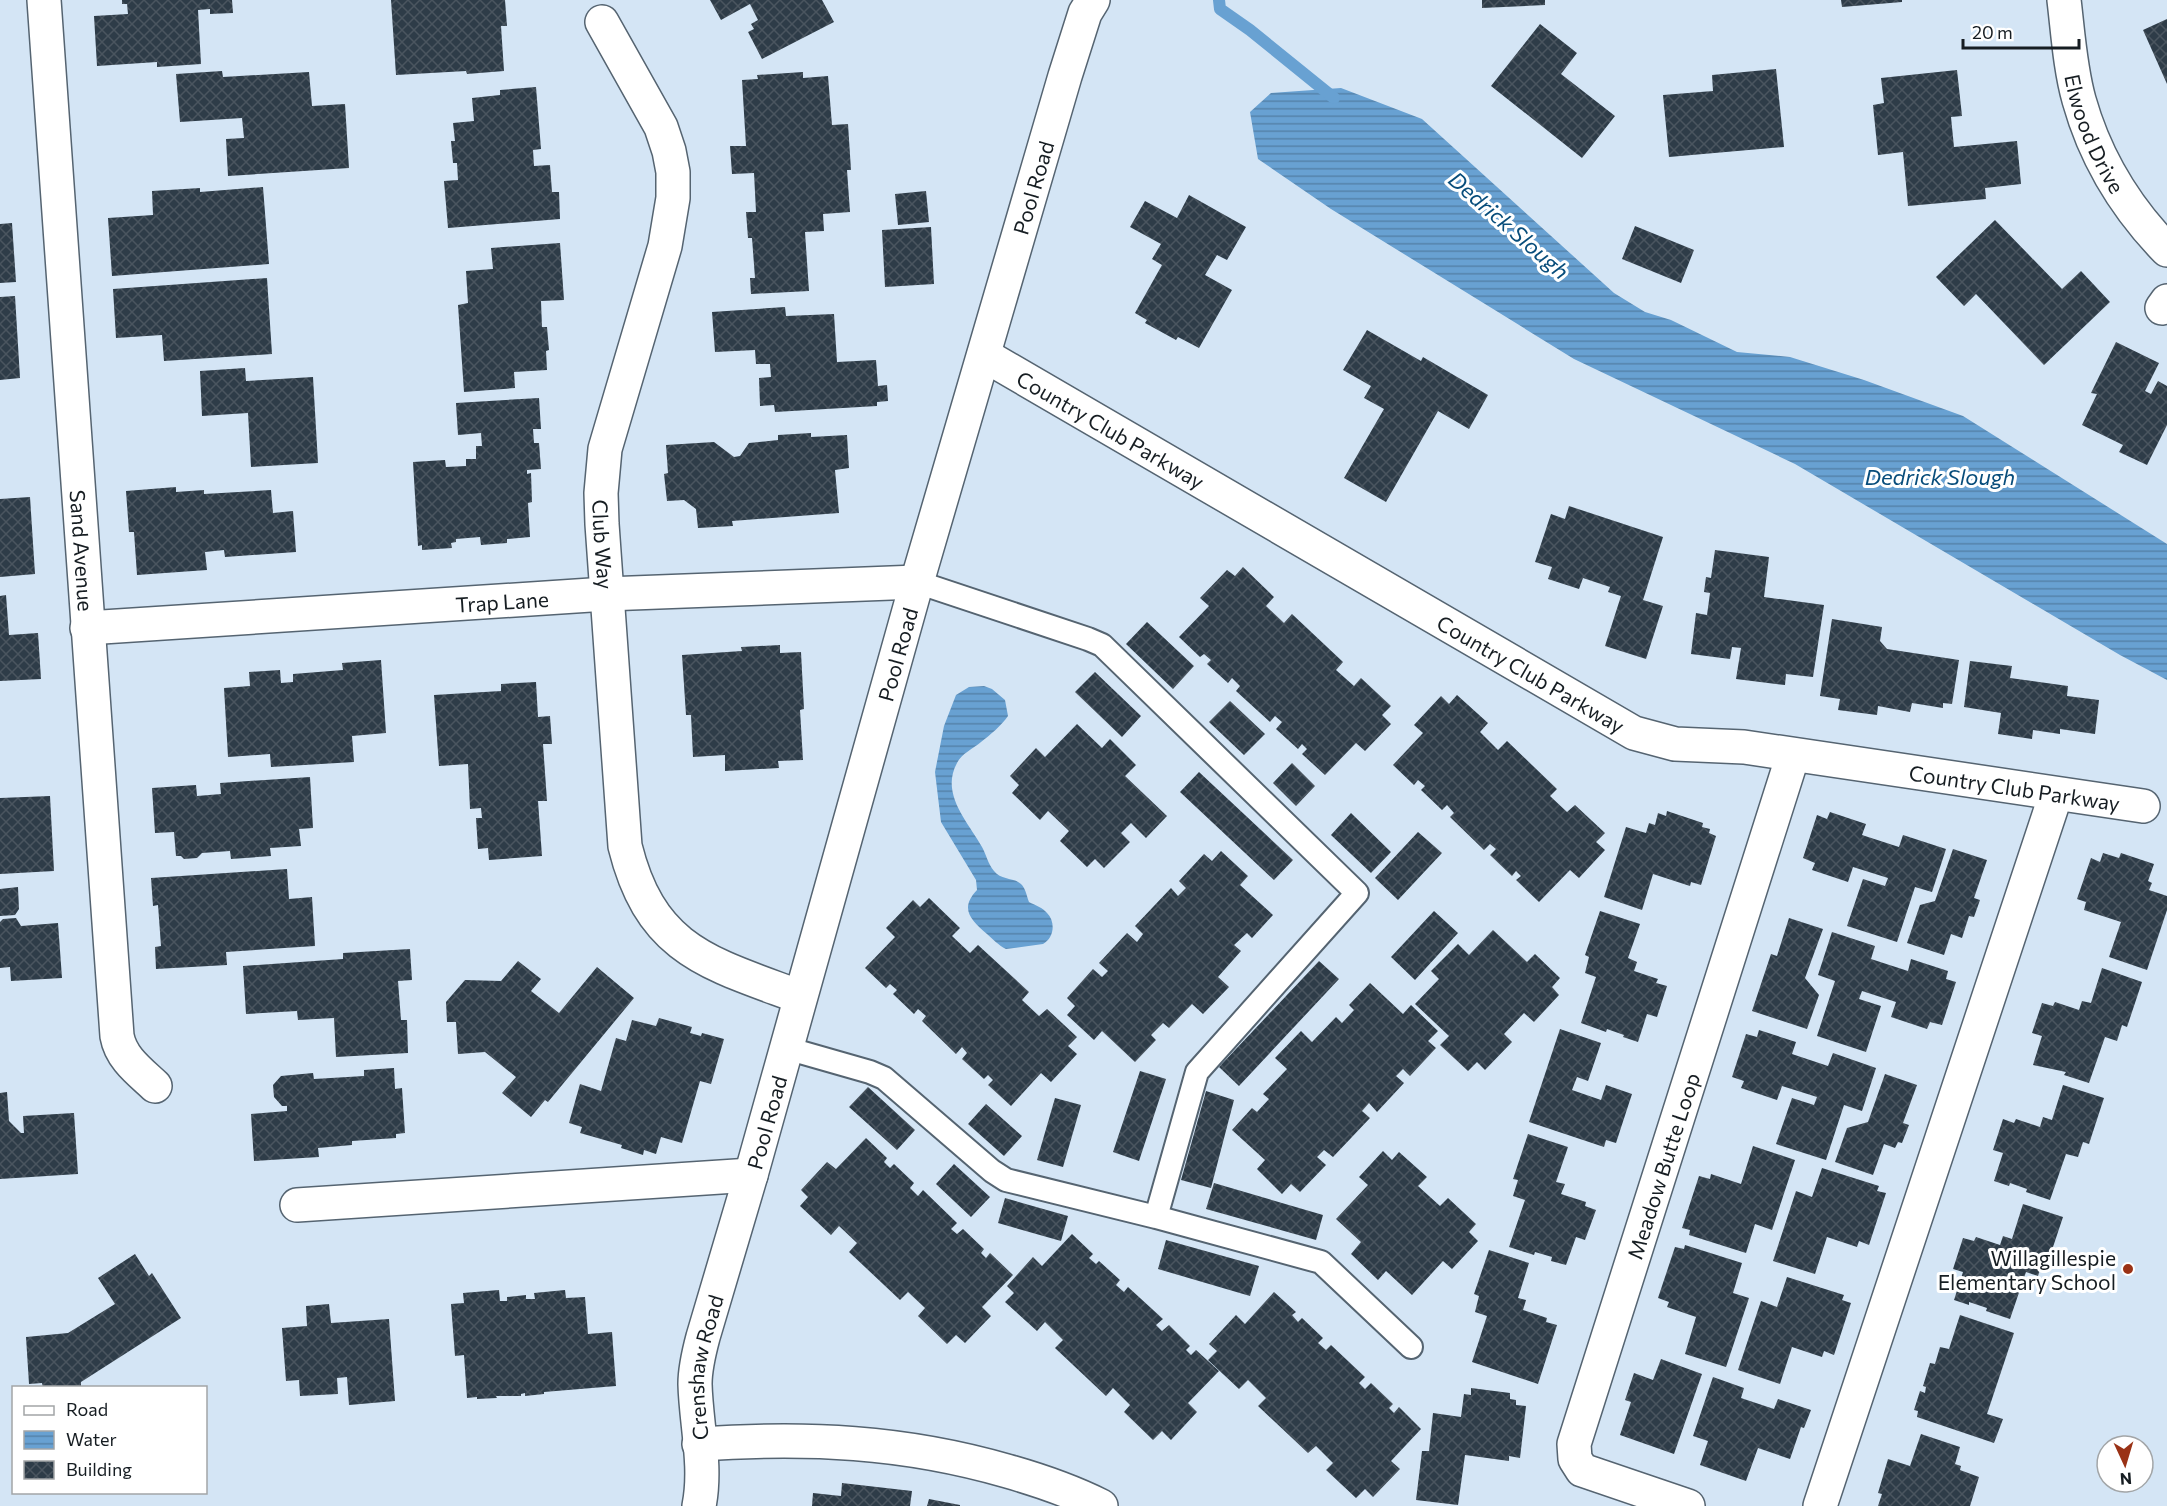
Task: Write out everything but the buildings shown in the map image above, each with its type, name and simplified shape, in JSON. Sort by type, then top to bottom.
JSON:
[{"type":"street","name":"Sand Avenue","points":[[44,0],[117,1036],[124,1056],[155,1086]]},
{"type":"street","name":"Pool Road","points":[[734,1233],[917,582],[1065,76],[1085,14],[1093,0]]},
{"type":"street","name":"Elwood Drive","points":[[2064,0],[2079,99],[2096,148],[2136,215],[2167,250]]},
{"type":"street","name":"Club Way","points":[[602,22],[661,127],[673,172],[673,198],[664,246],[605,449],[601,493],[606,594],[625,846],[637,887],[661,925],[681,943],[702,958],[725,969],[800,997]]},
{"type":"street","name":"Country Club Parkway","points":[[984,356],[1634,733],[1675,744],[1744,747],[2143,806]]},
{"type":"street","name":"Trap Lane","points":[[87,628],[606,594],[917,582]]},
{"type":"street","name":"Meadow Butte Loop","points":[[1688,1506],[1582,1470],[1575,1459],[1574,1444],[1793,755]]},
{"type":"street","points":[[1820,1506],[2056,794]]},
{"type":"street","points":[[297,1205],[751,1175]]},
{"type":"street","name":"Crenshaw Road","points":[[699,1506],[701,1480],[695,1382],[698,1356],[734,1233]]},
{"type":"street","points":[[699,1444],[761,1440],[817,1441],[866,1443],[923,1451],[970,1460],[1033,1479],[1101,1506]]},
{"type":"lane","points":[[917,582],[1102,645],[1357,894],[1197,1072],[1156,1217]]},
{"type":"lane","points":[[786,1048],[884,1078],[992,1172],[1006,1180],[1156,1217],[1321,1262],[1411,1347]]},
{"type":"water","name":"Dedrick Slough","points":[[1341,88],[1422,119],[1614,293],[1645,312],[1671,320],[1737,352],[1790,357],[1864,380],[1963,416],[2167,544],[2167,680],[2120,655],[1795,464],[1574,359],[1331,209],[1258,159],[1250,112],[1271,93]]},
{"type":"water","points":[[984,686],[992,689],[1005,700],[1008,716],[957,763],[953,774],[954,797],[963,818],[994,871],[1022,885],[1029,902],[1050,917],[1053,925],[1050,938],[1043,944],[1006,949],[976,924],[968,909],[977,890],[976,880],[941,822],[935,772],[944,726],[956,695],[969,687]]},
{"type":"waterway","name":"Dedrick Slough","points":[[1219,0],[1220,9],[1250,30],[1334,98]]},
{"type":"place","name":"Willagillespie Elementary School","points":[[2128,1269]]}]
